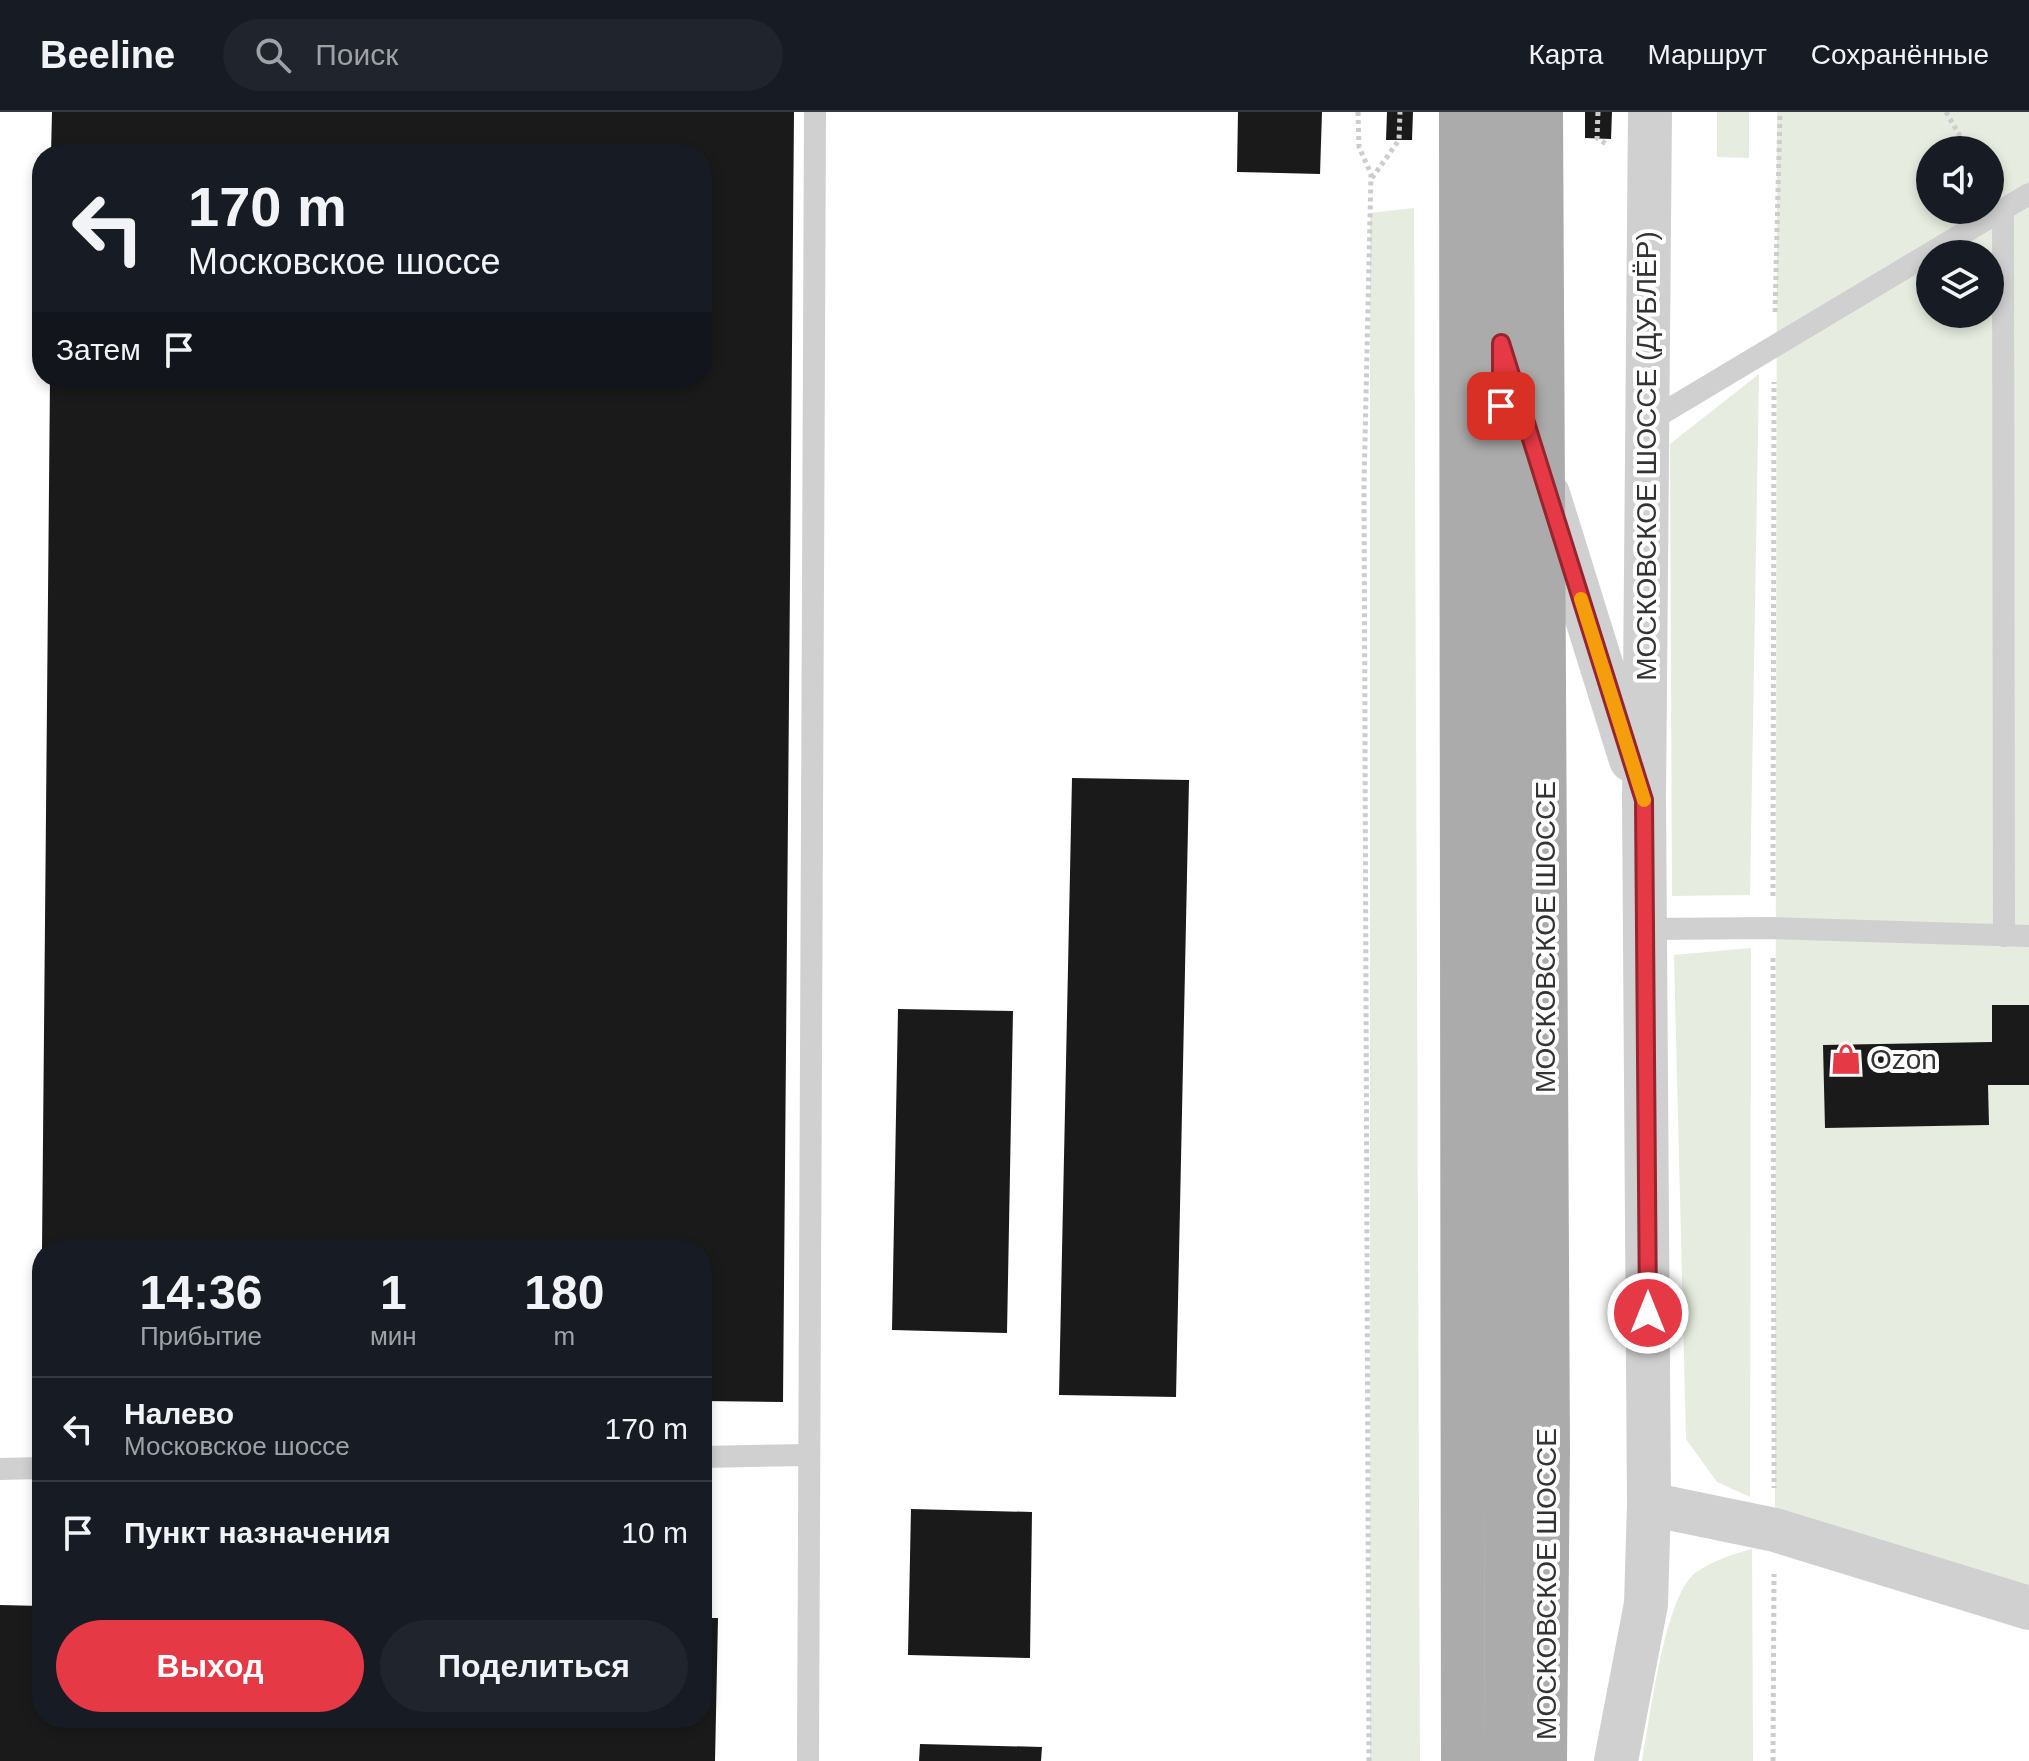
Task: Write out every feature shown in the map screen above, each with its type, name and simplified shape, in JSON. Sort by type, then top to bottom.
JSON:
[{"type":"main road","points":[[1461,112],[1463,1761]]},
{"type":"main road","name":"МОСКОВСКОЕ ШОССЕ","points":[[1501,112],[1507,1761]]},
{"type":"main road","name":"МОСКОВСКОЕ ШОССЕ","points":[[1541,112],[1548,1449],[1545,1761]]},
{"type":"street","name":"МОСКОВСКОЕ ШОССЕ (ДУБЛЁР)","points":[[1616,1761],[1646,1604],[1649,1504],[1644,800],[1650,112]]},
{"type":"street","name":"МОСКОВСКОЕ ШОССЕ (ДУБЛЁР)","points":[[1501,343],[1644,800]]},
{"type":"street","points":[[1649,1504],[1775,1530],[2029,1608]]},
{"type":"lane","points":[[808,1761],[815,112]]},
{"type":"lane","points":[[2004,208],[2029,194]]},
{"type":"lane","points":[[1645,423],[1978,224]]},
{"type":"lane","points":[[2003,224],[2004,936]]},
{"type":"lane","points":[[1647,929],[1773,928],[2029,936]]},
{"type":"lane","points":[[712,1457],[808,1455]]},
{"type":"lane","points":[[0,1469],[32,1468]]},
{"type":"path","points":[[1358,112],[1359,147],[1371,181],[1364,485],[1369,1761]]},
{"type":"path","points":[[1371,181],[1399,140],[1400,112]]},
{"type":"path","points":[[1597,138],[1598,112]]},
{"type":"path","points":[[1946,112],[1960,136]]},
{"type":"shaded area","points":[[1717,112],[1749,112],[1749,158],[1717,157]]},
{"type":"shaded area","points":[[1777,112],[2029,112],[2029,1613],[1775,1530]]},
{"type":"shaded area","points":[[1414,208],[1420,1761],[1370,1761],[1370,213]]},
{"type":"shaded area","points":[[1759,374],[1750,895],[1672,896],[1670,444]]},
{"type":"shaded area","points":[[1751,948],[1750,1497],[1717,1482],[1686,1439],[1674,955]]},
{"type":"shaded area","points":[[1752,1549],[1753,1761],[1642,1761],[1667,1632],[1684,1587],[1695,1573],[1708,1565]]},
{"type":"building","points":[[52,112],[794,112],[783,1402],[712,1401],[712,1240],[42,1240],[50,388],[712,388],[712,144],[51,144]]},
{"type":"building","points":[[1238,112],[1322,112],[1320,174],[1237,172]]},
{"type":"building","points":[[1387,112],[1413,112],[1412,140],[1386,140]]},
{"type":"building","points":[[1585,112],[1612,112],[1611,139],[1585,138]]},
{"type":"building","points":[[1072,778],[1189,780],[1176,1397],[1059,1395]]},
{"type":"building","points":[[1992,1005],[2029,1005],[2029,1085],[1988,1085],[1989,1125],[1825,1128],[1823,1045],[1992,1042]]},
{"type":"building","points":[[898,1009],[1013,1011],[1007,1333],[892,1330]]},
{"type":"building","points":[[911,1509],[1032,1512],[1030,1658],[908,1655]]},
{"type":"building","points":[[0,1605],[32,1606],[32,1728],[712,1728],[712,1618],[718,1618],[715,1761],[0,1761]]},
{"type":"building","points":[[920,1744],[1042,1747],[1041,1761],[919,1761]]},
{"type":"slow traffic","points":[[1581,599],[1644,800]]},
{"type":"place","name":"Ozon","points":[[1846,1059]]},
{"type":"route","points":[[1501,406],[1501,343],[1644,800],[1648,1313]]}]
